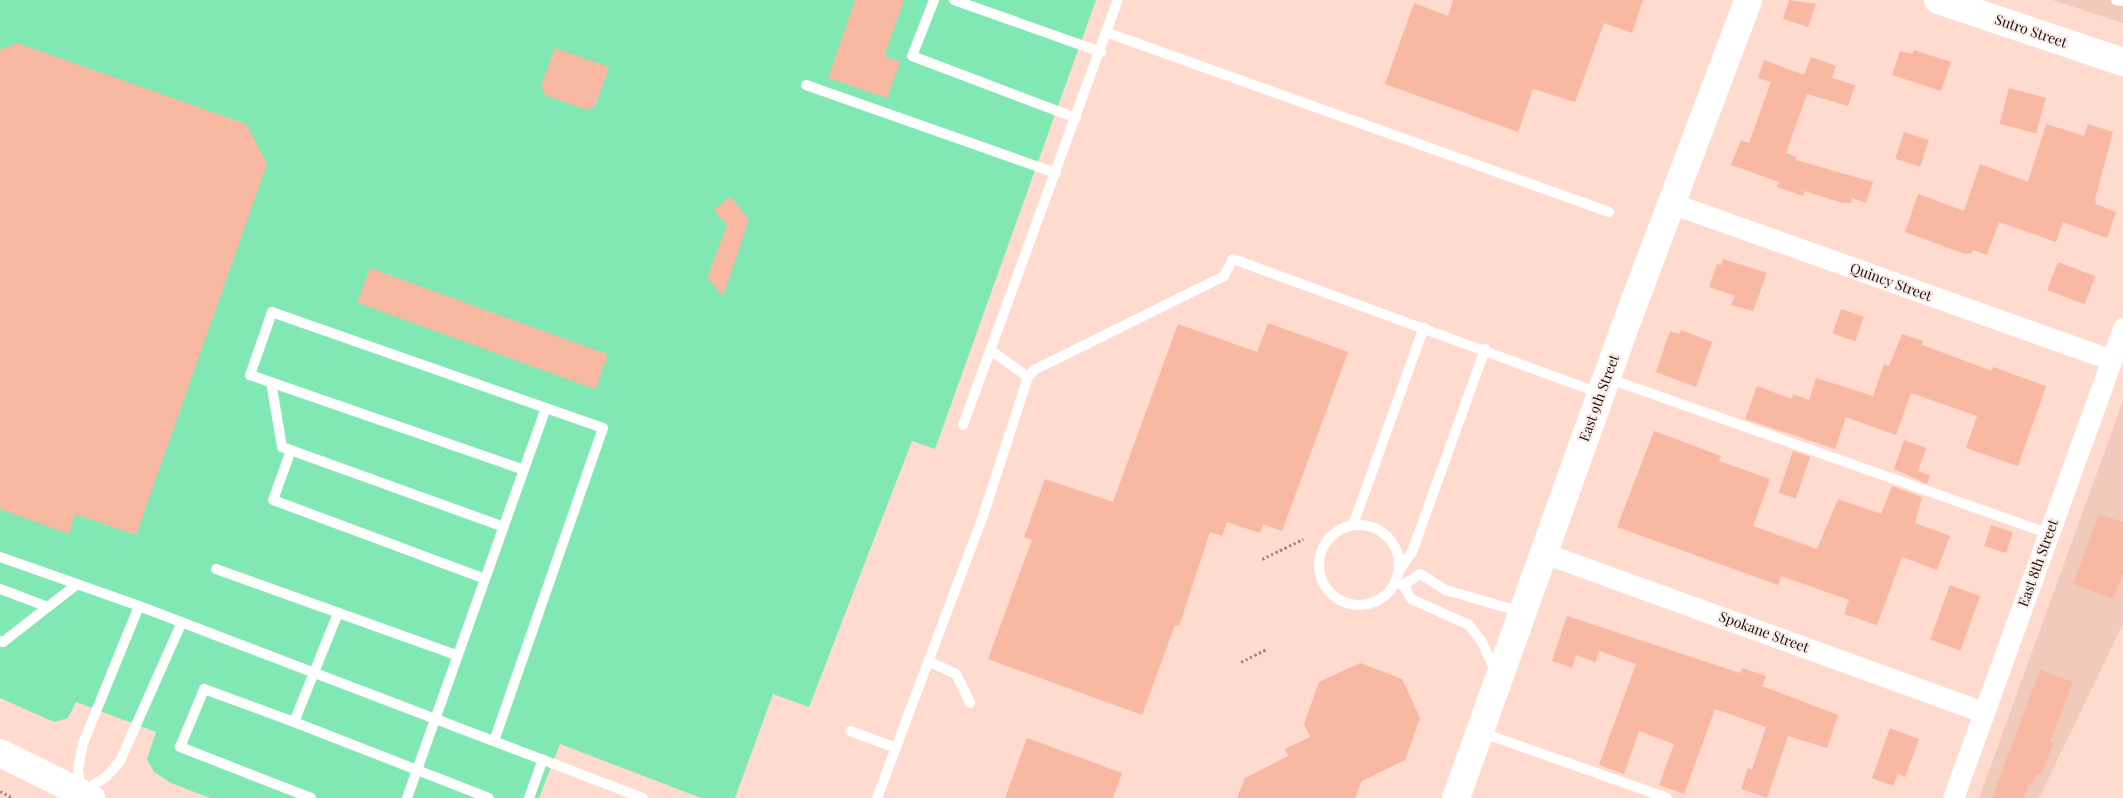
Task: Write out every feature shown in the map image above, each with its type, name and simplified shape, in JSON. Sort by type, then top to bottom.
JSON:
[{"type":"street","name":"East 9th Street","points":[[1456,798],[1604,386],[1748,0]]},
{"type":"street","name":"Sutro Street","points":[[1938,0],[2123,62]]},
{"type":"street","name":"Quincy Street","points":[[1671,203],[2111,360]]},
{"type":"street","name":"East 8th Street","points":[[1953,798],[2123,328]]},
{"type":"street","name":"Spokane Street","points":[[1544,553],[1984,712]]},
{"type":"street","points":[[0,753],[84,796]]},
{"type":"lane","points":[[934,0],[912,56],[1076,118]]},
{"type":"lane","points":[[954,0],[1101,52]]},
{"type":"lane","points":[[963,425],[1108,33],[1118,0]]},
{"type":"lane","points":[[2116,0],[2123,1]]},
{"type":"lane","points":[[1108,33],[1609,212]]},
{"type":"lane","points":[[806,85],[1056,173]]},
{"type":"lane","points":[[877,798],[983,516],[1028,377],[1034,370],[1224,276],[1233,259],[1485,349],[1604,386],[2049,534]]},
{"type":"lane","points":[[494,741],[604,428],[272,312],[250,375],[522,469]]},
{"type":"lane","points":[[1353,524],[1424,327]]},
{"type":"lane","points":[[1399,572],[1412,552],[1485,349]]},
{"type":"lane","points":[[990,350],[1028,377]]},
{"type":"lane","points":[[271,382],[282,447],[501,526]]},
{"type":"lane","points":[[407,798],[501,526],[546,408]]},
{"type":"lane","points":[[291,450],[273,500],[483,578]]},
{"type":"lane","points":[[1498,680],[1482,642],[1469,625],[1411,599],[1399,584],[1395,547],[1388,536],[1366,525],[1353,524],[1340,529],[1322,549],[1318,563],[1326,589],[1336,598],[1363,605],[1388,593],[1399,584],[1420,574],[1446,590],[1522,612]]},
{"type":"lane","points":[[0,557],[182,622],[643,798]]},
{"type":"lane","points":[[216,569],[456,655]]},
{"type":"lane","points":[[0,641],[4,642],[76,585]]},
{"type":"lane","points":[[0,589],[48,607]]},
{"type":"lane","points":[[84,796],[78,768],[83,743],[139,606]]},
{"type":"lane","points":[[294,722],[338,613]]},
{"type":"lane","points":[[84,796],[120,761],[182,622]]},
{"type":"lane","points":[[928,661],[956,674],[970,703]]},
{"type":"lane","points":[[311,798],[180,747],[204,689],[489,798]]},
{"type":"lane","points":[[850,731],[896,748]]},
{"type":"lane","points":[[1480,732],[1667,798]]},
{"type":"lane","points":[[529,798],[543,759]]},
{"type":"path","points":[[1262,559],[1303,539]]},
{"type":"path","points":[[1241,662],[1267,649]]},
{"type":"path","points":[[0,791],[13,798]]},
{"type":"shaded area","points":[[2052,0],[2123,0],[2123,23]]},
{"type":"shaded area","points":[[2123,401],[2123,624],[2039,798],[1979,798]]},
{"type":"green space","points":[[0,0],[1096,0],[935,449],[912,441],[809,707],[773,694],[735,798],[701,798],[560,744],[539,798],[210,798],[171,783],[154,772],[147,759],[156,732],[76,702],[68,718],[54,722],[0,698]]},
{"type":"building","points":[[855,0],[904,0],[884,56],[900,62],[887,98],[828,78]]},
{"type":"building","points":[[1453,0],[1643,0],[1632,33],[1604,23],[1575,102],[1533,89],[1518,132],[1385,84],[1414,3],[1448,16]]},
{"type":"building","points":[[1789,0],[1816,4],[1808,27],[1783,19]]},
{"type":"building","points":[[17,43],[246,124],[267,164],[136,535],[75,514],[69,534],[0,509],[0,50]]},
{"type":"building","points":[[555,48],[609,67],[595,106],[587,110],[545,95],[541,86]]},
{"type":"building","points":[[1914,50],[1951,62],[1941,91],[1892,75],[1900,51],[1912,54]]},
{"type":"building","points":[[1811,57],[1836,66],[1832,78],[1855,85],[1848,106],[1807,94],[1786,153],[1797,157],[1796,160],[1873,182],[1866,203],[1852,198],[1851,203],[1843,203],[1804,191],[1803,196],[1777,187],[1779,182],[1731,165],[1741,140],[1749,143],[1771,82],[1758,78],[1764,60],[1804,75]]},
{"type":"building","points":[[2009,88],[2046,98],[2036,134],[1999,124]]},
{"type":"building","points":[[2046,124],[2084,136],[2088,124],[2113,132],[2095,199],[2096,204],[2116,212],[2107,238],[2063,222],[2056,242],[1999,222],[1987,255],[1973,250],[1972,253],[1965,254],[1905,232],[1918,194],[1964,211],[1980,164],[2028,182]]},
{"type":"building","points":[[1904,132],[1929,140],[1920,167],[1895,159]]},
{"type":"building","points":[[730,196],[749,219],[723,296],[707,278],[727,225],[714,210]]},
{"type":"building","points":[[1723,259],[1767,273],[1753,311],[1731,305],[1735,296],[1709,287],[1717,264],[1721,265]]},
{"type":"building","points":[[2058,262],[2095,276],[2085,304],[2047,290]]},
{"type":"building","points":[[370,268],[608,355],[595,389],[357,303]]},
{"type":"building","points":[[1841,309],[1864,317],[1855,341],[1833,334]]},
{"type":"building","points":[[1268,323],[1348,352],[1282,531],[1263,524],[1260,533],[1227,522],[1222,536],[1210,532],[1179,626],[1175,625],[1142,715],[988,659],[1032,540],[1024,537],[1045,479],[1113,502],[1178,324],[1257,352]]},
{"type":"building","points":[[1681,330],[1712,342],[1696,387],[1656,372],[1670,331],[1679,334]]},
{"type":"building","points":[[1902,334],[1923,341],[1922,345],[1992,371],[1993,367],[2046,386],[2018,466],[1966,448],[1977,416],[1911,393],[1896,435],[1846,417],[1835,449],[1745,419],[1757,386],[1792,399],[1793,394],[1809,400],[1816,378],[1873,396],[1884,364],[1889,366]]},
{"type":"building","points":[[1654,431],[1721,456],[1719,461],[1770,479],[1753,526],[1817,549],[1838,499],[1881,514],[1892,486],[1922,497],[1915,523],[1950,536],[1937,570],[1902,557],[1877,625],[1844,614],[1849,600],[1781,576],[1778,585],[1617,527]]},
{"type":"building","points":[[1904,440],[1926,448],[1918,471],[1930,475],[1927,484],[1894,469]]},
{"type":"building","points":[[1793,451],[1810,457],[1796,498],[1779,493]]},
{"type":"building","points":[[2099,514],[2123,522],[2123,573],[2113,599],[2073,584]]},
{"type":"building","points":[[1991,525],[2013,532],[2006,553],[1984,546]]},
{"type":"building","points":[[1950,585],[1980,596],[1960,650],[1930,640]]},
{"type":"building","points":[[1567,616],[1740,673],[1742,668],[1766,676],[1762,686],[1838,715],[1827,748],[1788,736],[1767,798],[1741,789],[1748,768],[1752,770],[1766,727],[1715,709],[1684,794],[1659,785],[1674,744],[1639,731],[1624,774],[1599,765],[1636,664],[1599,651],[1596,662],[1576,655],[1572,668],[1552,661]]},
{"type":"building","points":[[1360,663],[1402,679],[1420,718],[1405,760],[1362,781],[1355,798],[1237,798],[1245,778],[1288,756],[1285,749],[1310,737],[1304,724],[1319,682]]},
{"type":"building","points":[[2040,670],[2073,682],[2050,742],[2053,743],[2041,775],[2037,773],[2032,785],[2029,784],[2023,798],[1992,798]]},
{"type":"building","points":[[1890,728],[1919,739],[1905,777],[1898,774],[1893,786],[1872,778]]},
{"type":"building","points":[[1027,738],[1122,773],[1113,798],[1005,798]]}]
